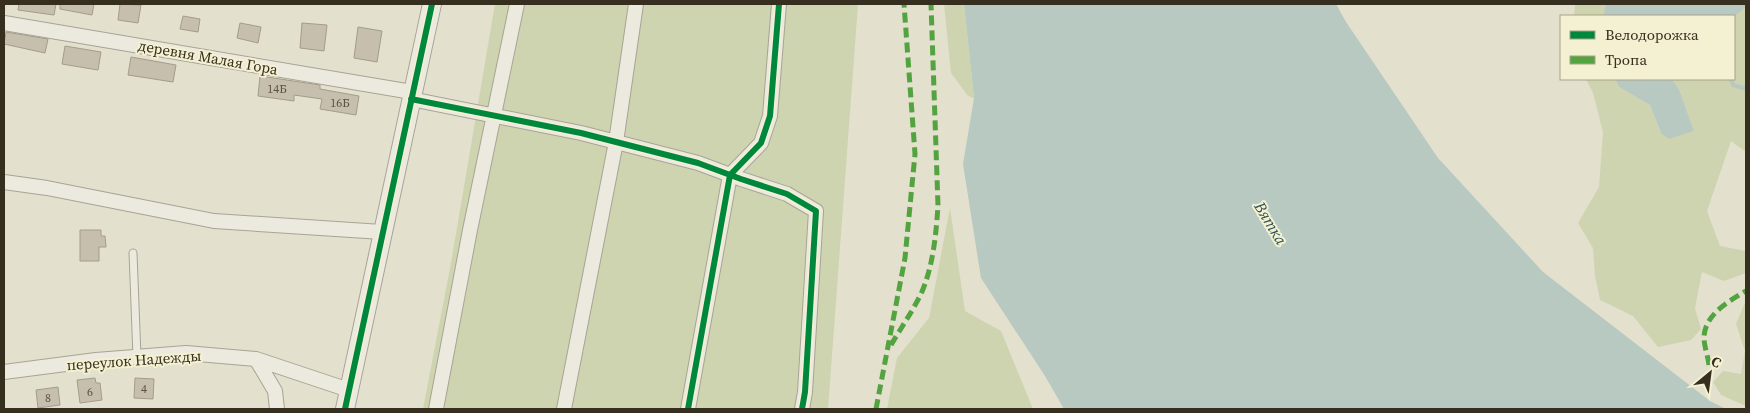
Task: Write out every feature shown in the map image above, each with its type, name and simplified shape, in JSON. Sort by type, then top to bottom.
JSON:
[{"type":"street","points":[[345,409],[432,4]]},
{"type":"street","points":[[436,409],[493,116],[517,4]]},
{"type":"street","points":[[564,409],[616,142],[636,4]]},
{"type":"street","points":[[688,409],[730,175],[761,143],[770,116],[779,4]]},
{"type":"street","name":"деревня Малая Гора","points":[[4,23],[412,96],[493,116],[581,133],[698,163],[786,194],[816,211],[805,392],[802,409]]},
{"type":"street","points":[[4,182],[47,188],[124,205],[214,221],[382,232]]},
{"type":"street","name":"переулок Надежды","points":[[4,372],[96,360],[186,353],[256,359],[349,390]]},
{"type":"street","points":[[256,359],[275,391],[277,409]]},
{"type":"lane","points":[[132,253],[137,357]]},
{"type":"green space","points":[[495,4],[858,4],[828,409],[423,409],[451,263]]},
{"type":"green space","points":[[944,4],[964,4],[974,98],[968,96],[951,73]]},
{"type":"green space","points":[[1575,4],[1606,4],[1603,15],[1574,15]]},
{"type":"green space","points":[[1746,7],[1746,152],[1731,141],[1707,211],[1720,246],[1746,251],[1746,273],[1724,281],[1702,272],[1695,308],[1701,329],[1691,340],[1658,347],[1633,316],[1600,300],[1595,276],[1593,248],[1578,223],[1599,187],[1603,132],[1593,93],[1586,80],[1616,80],[1619,87],[1650,105],[1661,133],[1694,131],[1679,89],[1673,80],[1735,80],[1735,16]]},
{"type":"green space","points":[[950,208],[965,311],[1001,331],[1033,409],[887,409],[897,358],[929,318]]},
{"type":"green space","points":[[1746,300],[1746,406],[1721,395],[1713,382],[1723,371],[1741,374],[1745,351],[1736,324]]},
{"type":"water","name":"Вятка","points":[[964,4],[1336,4],[1346,22],[1438,158],[1543,272],[1710,401],[1726,409],[1064,409],[1045,376],[981,278],[963,164],[974,98]]},
{"type":"water","points":[[1606,4],[1746,4],[1746,7],[1735,16],[1603,15]]},
{"type":"water","points":[[1616,80],[1673,80],[1679,89],[1694,131],[1669,139],[1661,133],[1650,105],[1619,87]]},
{"type":"building","points":[[19,4],[56,4],[54,15],[18,10]]},
{"type":"building","points":[[60,4],[94,4],[92,15],[60,9]]},
{"type":"building","points":[[120,4],[141,5],[138,23],[118,20]]},
{"type":"building","points":[[183,16],[200,19],[198,32],[180,29]]},
{"type":"building","points":[[240,23],[261,27],[258,43],[237,38]]},
{"type":"building","points":[[302,23],[327,25],[324,51],[300,48]]},
{"type":"building","points":[[358,27],[382,31],[377,62],[354,58]]},
{"type":"building","points":[[6,32],[48,39],[45,53],[4,44]]},
{"type":"building","points":[[65,46],[101,52],[98,70],[62,64]]},
{"type":"building","points":[[131,57],[176,65],[173,82],[128,75]]},
{"type":"building","points":[[260,76],[320,85],[320,89],[359,96],[356,115],[320,109],[322,99],[294,95],[294,101],[258,96]]},
{"type":"building","points":[[80,230],[101,230],[101,236],[105,236],[106,247],[99,247],[99,261],[80,261]]},
{"type":"building","points":[[95,378],[96,383],[100,383],[102,400],[80,403],[77,380]]},
{"type":"building","points":[[135,378],[154,379],[153,399],[134,398]]},
{"type":"building","points":[[58,387],[60,405],[38,408],[36,390]]},
{"type":"waterway","points":[[1731,80],[1733,85],[1746,89]]},
{"type":"marked path","points":[[876,409],[905,258],[915,154],[904,4]]},
{"type":"marked path","points":[[891,345],[921,294],[931,262],[935,239],[938,206],[931,4]]},
{"type":"marked path","points":[[1709,365],[1704,338],[1708,322],[1732,299],[1746,291]]},
{"type":"cycle path","points":[[345,409],[432,4]]},
{"type":"cycle path","points":[[688,409],[730,175],[761,143],[770,116],[779,4]]},
{"type":"cycle path","points":[[411,99],[581,133],[698,163],[787,194],[816,211],[805,392],[802,409]]}]
